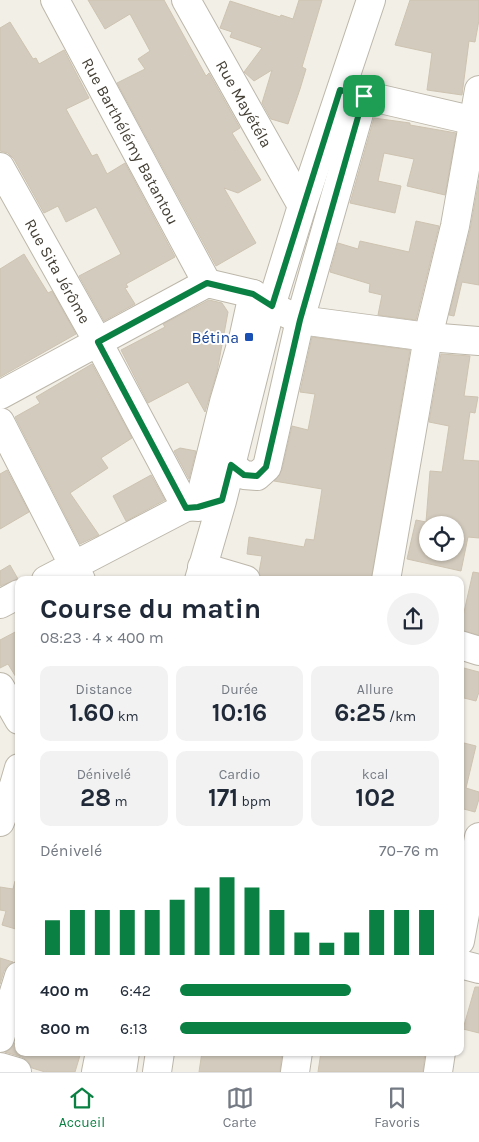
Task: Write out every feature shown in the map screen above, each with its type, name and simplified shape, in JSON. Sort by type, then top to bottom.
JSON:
[{"type":"street","name":"Rue Barthélémy Batantou","points":[[55,0],[207,283]]},
{"type":"street","name":"Rue Mayétéla","points":[[186,0],[302,206]]},
{"type":"street","points":[[231,465],[244,475],[257,476],[266,467],[352,93],[371,0]]},
{"type":"street","points":[[387,576],[428,337],[455,226],[476,121],[479,90]]},
{"type":"street","points":[[219,576],[201,573],[202,505],[235,404],[262,300],[352,93]]},
{"type":"street","points":[[352,93],[476,121]]},
{"type":"street","name":"Rue Sita Jérôme","points":[[0,167],[98,342],[202,505]]},
{"type":"street","points":[[0,395],[207,283],[262,300],[300,320],[428,337],[479,341]]},
{"type":"street","points":[[64,576],[77,573],[202,505],[231,465],[238,438],[235,404]]},
{"type":"street","points":[[0,422],[77,573]]},
{"type":"street","points":[[238,438],[271,445]]},
{"type":"street","points":[[0,604],[15,596]]},
{"type":"street","points":[[464,646],[479,651]]},
{"type":"street","points":[[0,687],[15,713]]},
{"type":"street","points":[[0,822],[11,779]]},
{"type":"street","points":[[464,919],[479,837]]},
{"type":"street","points":[[464,965],[479,969]]},
{"type":"street","points":[[0,1038],[15,989]]},
{"type":"street","points":[[96,1072],[99,1056]]},
{"type":"street","points":[[122,1072],[124,1056]]},
{"type":"street","points":[[157,1072],[159,1056]]},
{"type":"street","points":[[295,1072],[297,1056]]},
{"type":"street","points":[[438,1072],[440,1056]]},
{"type":"street","points":[[0,1067],[17,1072]]},
{"type":"building","points":[[88,0],[164,0],[206,76],[209,73],[240,128],[232,133],[261,180],[238,193],[224,188],[256,243],[216,266],[117,83],[145,69],[138,59],[150,51],[130,14],[105,29]]},
{"type":"building","points":[[299,0],[322,0],[302,67],[306,69],[288,124],[271,119],[262,103],[272,70],[254,81],[244,72],[262,48],[230,37],[232,32],[220,28],[230,1],[280,17],[281,15],[293,19]]},
{"type":"building","points":[[410,0],[479,0],[479,20],[475,42],[469,41],[462,95],[427,90],[432,53],[395,45]]},
{"type":"building","points":[[10,22],[33,59],[36,58],[39,64],[64,50],[89,98],[66,109],[92,156],[97,154],[107,174],[125,163],[175,257],[126,284],[128,287],[125,288],[135,304],[104,321],[79,276],[121,254],[96,207],[66,222],[58,206],[44,213],[14,159],[8,153],[0,151],[0,28]]},
{"type":"building","points":[[374,118],[410,123],[410,125],[456,133],[445,195],[407,186],[414,159],[384,153],[378,181],[401,186],[395,213],[350,203]]},
{"type":"building","points":[[479,180],[479,285],[462,282],[454,316],[449,315],[470,230]]},
{"type":"building","points":[[416,221],[439,226],[416,320],[378,315],[382,295],[369,292],[370,284],[330,272],[338,243],[358,249],[360,241],[409,252]]},
{"type":"building","points":[[24,254],[48,293],[52,291],[76,334],[0,377],[0,269]]},
{"type":"building","points":[[209,300],[222,303],[228,312],[217,372],[205,412],[188,382],[148,403],[121,350],[165,327],[163,324]]},
{"type":"building","points":[[312,337],[410,350],[372,576],[260,576],[262,556],[247,554],[249,537],[304,547],[306,539],[314,540],[322,489],[274,481],[282,470],[292,426],[308,430],[315,394],[300,392]]},
{"type":"building","points":[[441,354],[470,356],[464,396],[478,397],[475,413],[470,412],[463,460],[479,461],[479,538],[468,537],[464,556],[464,516],[426,516],[430,471],[442,472],[449,426],[429,422]]},
{"type":"building","points":[[92,364],[132,438],[101,458],[108,468],[70,493],[99,535],[80,544],[15,417],[40,403],[36,397]]},
{"type":"building","points":[[180,448],[196,451],[189,479],[174,451]]},
{"type":"building","points":[[7,470],[29,512],[0,529],[0,474]]},
{"type":"building","points":[[151,475],[165,500],[126,521],[113,496]]},
{"type":"building","points":[[416,520],[419,521],[419,561],[463,561],[461,571],[407,559]]},
{"type":"building","points":[[10,565],[16,576],[15,580],[0,586],[0,571]]},
{"type":"building","points":[[473,572],[479,573],[479,635],[464,631],[464,612]]},
{"type":"building","points":[[15,632],[15,675],[8,664],[0,668],[0,640]]},
{"type":"building","points":[[464,668],[479,672],[479,692],[476,701],[464,698]]},
{"type":"building","points":[[464,743],[476,746],[466,788],[479,792],[475,812],[464,809]]},
{"type":"building","points":[[15,881],[15,929],[2,925],[6,911],[0,910],[0,887],[13,889]]},
{"type":"building","points":[[0,958],[13,962],[4,971],[0,984]]},
{"type":"building","points":[[475,987],[479,987],[479,1033],[464,1029]]},
{"type":"building","points":[[15,1043],[15,1055],[5,1052],[11,1049]]},
{"type":"building","points":[[19,1056],[80,1056],[75,1072],[45,1072],[32,1068],[28,1061]]},
{"type":"building","points":[[201,1056],[282,1056],[280,1072],[199,1072]]},
{"type":"building","points":[[320,1056],[425,1056],[423,1072],[318,1072]]},
{"type":"place","name":"Bétina","points":[[249,337]]},
{"type":"route","points":[[340,90],[364,96],[300,320],[266,467],[257,476],[244,475],[231,465],[222,500],[198,507],[186,508],[98,342],[207,283],[253,294],[272,306],[340,90]]}]
